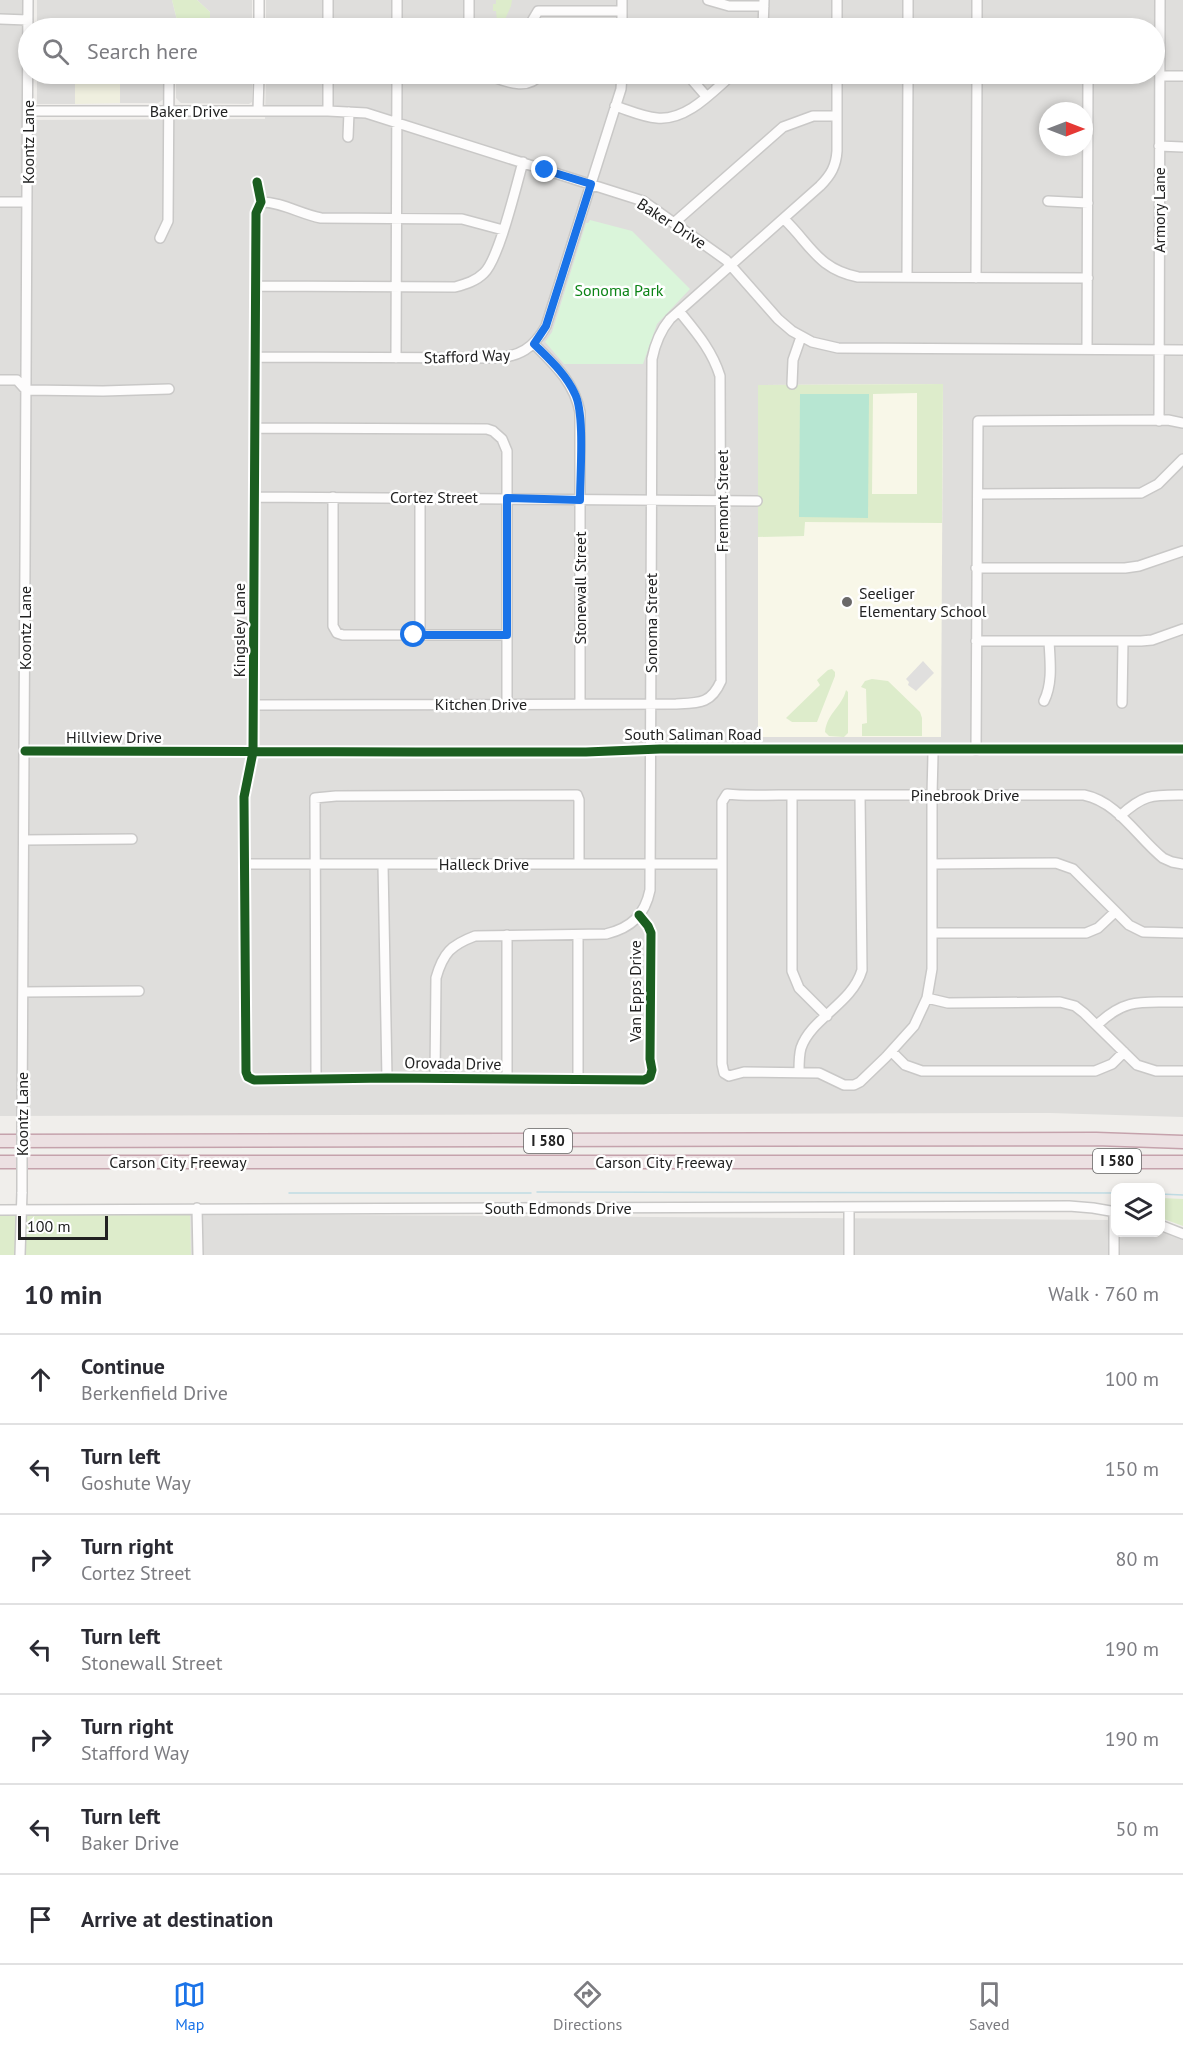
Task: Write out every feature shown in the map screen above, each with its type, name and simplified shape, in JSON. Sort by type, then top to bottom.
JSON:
[{"type":"highway","points":[[1096,1139],[1125,1135],[1183,1137]]},
{"type":"highway","name":"Carson City Freeway","points":[[0,1141],[1096,1139]]},
{"type":"highway","name":"I 580","points":[[1096,1139],[1183,1142]]},
{"type":"highway","points":[[1051,1161],[1183,1167]]},
{"type":"highway","name":"Carson City Freeway","points":[[0,1162],[1183,1162]]},
{"type":"street","name":"Koontz Lane","points":[[28,0],[28,18]]},
{"type":"street","points":[[259,0],[259,18]]},
{"type":"street","points":[[328,0],[328,18]]},
{"type":"street","points":[[397,0],[397,18]]},
{"type":"street","points":[[469,0],[469,18]]},
{"type":"street","points":[[622,0],[622,18]]},
{"type":"street","points":[[708,0],[729,6],[764,3],[763,18]]},
{"type":"street","points":[[837,0],[837,18]]},
{"type":"street","points":[[908,0],[908,18]]},
{"type":"street","points":[[977,0],[977,18]]},
{"type":"street","name":"Armory Lane","points":[[1159,18],[1160,0]]},
{"type":"street","points":[[534,18],[538,11],[622,11]]},
{"type":"street","points":[[0,19],[18,20]]},
{"type":"street","points":[[1165,76],[1183,76]]},
{"type":"street","name":"Koontz Lane","points":[[20,1255],[28,84]]},
{"type":"street","points":[[160,238],[168,220],[169,84]]},
{"type":"street","points":[[258,111],[259,84]]},
{"type":"street","points":[[328,84],[328,111]]},
{"type":"street","points":[[396,357],[397,84]]},
{"type":"street","name":"Stafford Way","points":[[255,357],[509,357],[523,352],[534,344],[546,326],[621,84]]},
{"type":"street","points":[[696,84],[706,96]]},
{"type":"street","points":[[615,106],[655,118],[667,118],[683,113],[721,84]]},
{"type":"street","name":"Sonoma Street","points":[[639,915],[647,901],[650,864],[652,359],[658,336],[670,319],[784,219],[831,174],[836,163],[837,84]]},
{"type":"street","points":[[907,277],[908,84]]},
{"type":"street","points":[[976,278],[977,84]]},
{"type":"street","points":[[1087,102],[1088,84]]},
{"type":"street","name":"Armory Lane","points":[[1159,421],[1160,84]]},
{"type":"street","name":"Baker Drive","points":[[28,111],[328,111],[366,113],[397,122],[643,201],[675,222],[731,265],[778,319],[801,337],[838,348],[1183,350]]},
{"type":"street","points":[[348,137],[350,112]]},
{"type":"street","points":[[675,222],[783,127],[813,116],[837,116]]},
{"type":"street","points":[[1159,146],[1183,147]]},
{"type":"street","points":[[1087,156],[1088,349]]},
{"type":"street","points":[[256,286],[455,287],[472,282],[489,267],[524,162]]},
{"type":"street","name":"Kingsley Lane","points":[[248,1077],[246,1072],[244,797],[254,752],[256,213],[261,202],[257,182]]},
{"type":"street","points":[[1048,201],[1088,202]]},
{"type":"street","points":[[0,202],[27,202]]},
{"type":"street","points":[[261,202],[283,206],[321,218],[462,219],[503,230]]},
{"type":"street","points":[[784,219],[821,261],[834,270],[858,277],[1088,278]]},
{"type":"street","name":"Fremont Street","points":[[679,311],[712,353],[720,376],[721,681],[716,693],[708,700]]},
{"type":"street","points":[[792,384],[793,360],[801,337]]},
{"type":"street","name":"Stonewall Street","points":[[534,344],[565,375],[577,396],[580,412],[580,704]]},
{"type":"street","points":[[0,380],[17,380],[26,390],[169,389]]},
{"type":"street","points":[[976,750],[978,421],[1183,423]]},
{"type":"street","points":[[255,428],[487,429],[502,439],[507,452],[507,704]]},
{"type":"street","points":[[978,494],[1141,493],[1158,484],[1183,459]]},
{"type":"street","name":"Cortez Street","points":[[255,497],[757,501]]},
{"type":"street","points":[[333,497],[334,629],[343,635],[507,635]]},
{"type":"street","points":[[420,497],[420,635]]},
{"type":"street","points":[[976,568],[1125,568],[1139,566],[1183,551]]},
{"type":"street","points":[[976,640],[1152,640],[1183,629]]},
{"type":"street","points":[[1044,701],[1050,683],[1049,641]]},
{"type":"street","points":[[1122,641],[1122,703]]},
{"type":"street","name":"Kitchen Drive","points":[[254,705],[650,704],[699,703],[708,700]]},
{"type":"street","name":"South Saliman Road","points":[[204,753],[575,752],[650,749],[1183,749]]},
{"type":"street","points":[[722,864],[722,1064],[724,1073],[729,1076],[744,1072],[799,1071],[826,1074],[844,1084],[860,1082],[892,1052],[914,1026],[927,998],[932,969],[933,749]]},
{"type":"street","name":"Hillview Drive","points":[[25,752],[204,753]]},
{"type":"street","name":"Pinebrook Drive","points":[[722,864],[722,802],[727,794],[1084,795],[1101,800],[1163,858],[1183,864]]},
{"type":"street","points":[[316,1079],[315,798],[577,795],[579,800],[579,864]]},
{"type":"street","points":[[792,795],[792,971],[799,988],[827,1016]]},
{"type":"street","points":[[799,1071],[800,1052],[806,1038],[853,990],[862,970],[860,795]]},
{"type":"street","points":[[1120,816],[1135,802],[1147,797],[1183,795]]},
{"type":"street","points":[[24,840],[132,839]]},
{"type":"street","points":[[932,864],[1056,863],[1073,869],[1129,925],[1143,932],[1183,933]]},
{"type":"street","name":"Halleck Drive","points":[[246,864],[722,864]]},
{"type":"street","points":[[383,865],[387,1078]]},
{"type":"street","points":[[932,933],[1086,933],[1098,928],[1115,912]]},
{"type":"street","points":[[435,1078],[435,986],[440,964],[446,952],[460,941],[475,936],[606,934],[620,931],[632,924],[639,915]]},
{"type":"street","name":"Van Epps Drive","points":[[639,915],[651,933],[650,1059],[652,1070]]},
{"type":"street","points":[[507,935],[507,1079]]},
{"type":"street","points":[[578,935],[578,1079]]},
{"type":"street","points":[[23,992],[139,991]]},
{"type":"street","points":[[927,998],[948,1003],[1060,1002],[1075,1006],[1137,1065],[1146,1070],[1183,1071]]},
{"type":"street","points":[[1097,1025],[1110,1012],[1126,1004],[1183,1002]]},
{"type":"street","points":[[892,1052],[905,1065],[922,1071],[1095,1071],[1112,1064],[1124,1052]]},
{"type":"street","name":"Orovada Drive","points":[[248,1077],[254,1080],[387,1078],[644,1080],[650,1077],[652,1070]]},
{"type":"street","name":"South Edmonds Drive","points":[[0,1210],[1069,1206],[1111,1211]]},
{"type":"street","points":[[197,1208],[198,1255]]},
{"type":"street","points":[[849,1208],[849,1255]]},
{"type":"street","points":[[1165,1227],[1183,1234]]},
{"type":"street","points":[[1114,1237],[1114,1255]]},
{"type":"shaded area","points":[[0,0],[22,0],[22,18],[18,18],[18,84],[22,84],[22,120],[265,119],[266,84],[1165,84],[1165,18],[266,18],[266,0],[1183,0],[1183,1117],[1050,1113],[0,1116]]},
{"type":"shaded area","points":[[37,0],[172,0],[176,18],[37,18]]},
{"type":"shaded area","points":[[197,0],[252,0],[252,18],[185,18],[210,12]]},
{"type":"shaded area","points":[[37,84],[75,84],[75,104],[37,104]]},
{"type":"shaded area","points":[[120,84],[164,84],[164,99],[158,103],[120,103]]},
{"type":"shaded area","points":[[176,84],[252,84],[252,102],[249,104],[181,103],[176,98]]},
{"type":"shaded area","points":[[943,384],[941,737],[758,737],[758,385]]},
{"type":"shaded area","points":[[923,661],[934,673],[916,691],[908,685],[909,682],[906,679]]},
{"type":"shaded area","points":[[190,1214],[1111,1220],[1111,1237],[1165,1237],[1165,1233],[1183,1240],[1183,1255],[191,1255]]},
{"type":"green space","points":[[172,0],[197,0],[210,12],[210,18],[176,18]]},
{"type":"green space","points":[[496,0],[512,0],[506,18],[497,18],[496,11],[493,11],[493,4],[496,4]]},
{"type":"green space","points":[[75,84],[120,84],[120,103],[75,104]]},
{"type":"green space","name":"Sonoma Park","points":[[590,220],[632,231],[690,289],[657,324],[643,364],[564,364],[545,342],[552,332],[586,223]]},
{"type":"green space","points":[[943,384],[942,523],[805,522],[804,536],[758,537],[758,385]],"holes":[[[917,393],[917,494],[872,494],[873,394]]]},
{"type":"green space","points":[[800,394],[869,394],[868,518],[799,517]]},
{"type":"green space","points":[[832,669],[835,676],[817,722],[792,722],[786,718],[820,685],[817,680]]},
{"type":"green space","points":[[872,679],[888,681],[920,712],[922,736],[862,736],[862,724],[867,723],[866,689],[861,687],[865,681]]},
{"type":"green space","points":[[846,690],[848,692],[848,733],[844,737],[829,736],[825,732],[826,725]]},
{"type":"green space","points":[[1165,1198],[1183,1199],[1183,1226],[1165,1219]]},
{"type":"green space","points":[[190,1213],[191,1255],[0,1255],[0,1216]]},
{"type":"waterway","points":[[537,1192],[1111,1193]]},
{"type":"waterway","points":[[289,1193],[531,1193]]},
{"type":"waterway","points":[[1165,1194],[1183,1195]]},
{"type":"cycle path","points":[[257,182],[261,202],[256,213],[253,752],[244,797],[246,1072],[248,1077],[254,1080],[387,1078],[644,1080],[650,1077],[652,1070],[650,1059],[651,933],[639,915]]},
{"type":"cycle path","points":[[25,751],[586,752],[660,749],[1183,749]]},
{"type":"place","name":"Seeliger Elementary School","points":[[847,602]]},
{"type":"route","points":[[414,635],[507,635],[507,498],[580,500],[580,412],[577,396],[565,375],[534,344],[546,326],[591,184],[545,170]]}]
